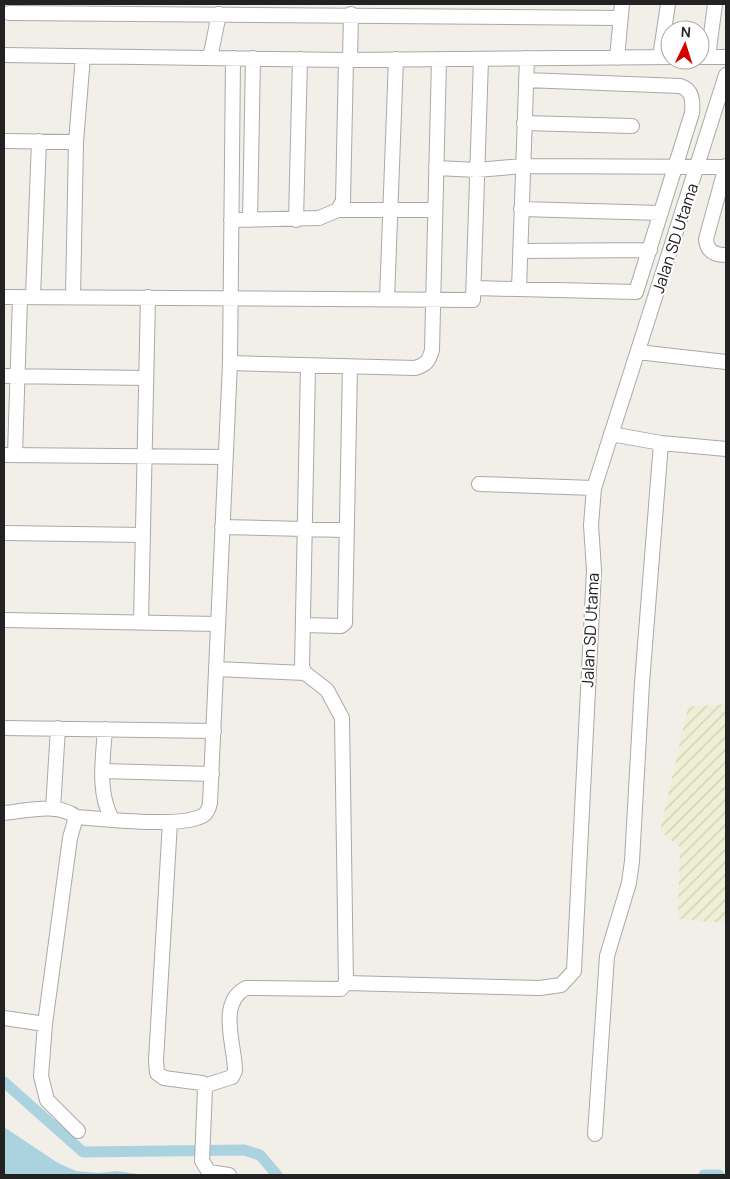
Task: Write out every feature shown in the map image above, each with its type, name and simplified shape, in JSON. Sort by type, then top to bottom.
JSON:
[{"type":"street","points":[[617,58],[622,4]]},
{"type":"street","points":[[667,20],[668,4]]},
{"type":"street","points":[[710,28],[715,4]]},
{"type":"street","points":[[8,14],[225,10],[351,14],[453,9],[620,18]]},
{"type":"street","points":[[210,58],[225,10]]},
{"type":"street","points":[[338,210],[343,201],[351,14]]},
{"type":"street","points":[[4,55],[348,60],[660,57]]},
{"type":"street","points":[[72,297],[76,142],[83,56]]},
{"type":"street","points":[[710,57],[726,57]]},
{"type":"street","points":[[4,813],[53,809],[71,812],[76,817],[170,822],[202,816],[208,811],[212,774],[230,364],[233,58]]},
{"type":"street","points":[[250,220],[253,58]]},
{"type":"street","points":[[519,289],[527,58]]},
{"type":"street","points":[[296,220],[300,59]]},
{"type":"street","points":[[230,364],[415,368],[424,366],[429,359],[432,350],[431,300],[439,59]]},
{"type":"street","points":[[473,294],[481,59]]},
{"type":"street","points":[[387,299],[396,60]]},
{"type":"street","name":"Jalan SD Utama","points":[[204,1086],[232,1077],[234,1071],[230,1007],[238,992],[246,988],[341,989],[346,983],[540,988],[562,985],[574,971],[594,570],[591,525],[594,488],[726,75]]},
{"type":"street","points":[[4,297],[231,297],[431,300],[519,289],[636,292],[692,114],[692,98],[685,88],[672,85],[526,80]]},
{"type":"street","points":[[524,123],[632,126]]},
{"type":"street","points":[[4,141],[76,142]]},
{"type":"street","points":[[39,141],[27,297],[10,376],[10,455],[226,457]]},
{"type":"street","points":[[436,168],[477,170],[523,166],[726,167],[706,239],[707,246],[712,252],[726,255]]},
{"type":"street","points":[[521,209],[661,212]]},
{"type":"street","points":[[231,220],[319,218],[338,210],[434,210]]},
{"type":"street","points":[[520,251],[650,250]]},
{"type":"street","points":[[141,622],[148,297]]},
{"type":"street","points":[[638,352],[726,362]]},
{"type":"street","points":[[308,366],[302,667],[305,673],[327,690],[342,718],[346,983]]},
{"type":"street","points":[[303,625],[341,626],[345,617],[345,530],[350,368]]},
{"type":"street","points":[[10,376],[146,378]]},
{"type":"street","points":[[611,434],[661,443],[726,449]]},
{"type":"street","points":[[595,1134],[607,956],[629,883],[632,861],[642,683],[661,443]]},
{"type":"street","points":[[479,484],[594,488]]},
{"type":"street","points":[[222,527],[345,530]]},
{"type":"street","points":[[4,533],[143,535]]},
{"type":"street","points":[[4,620],[218,624]]},
{"type":"street","points":[[216,669],[305,673]]},
{"type":"street","points":[[4,728],[214,731]]},
{"type":"street","points":[[53,809],[58,728]]},
{"type":"street","points":[[105,729],[102,770],[104,798],[112,820]]},
{"type":"street","points":[[102,770],[212,774]]},
{"type":"street","points":[[76,817],[70,838],[45,1024],[41,1076],[47,1100],[78,1131]]},
{"type":"street","points":[[170,822],[156,1060],[157,1073],[164,1078],[198,1082],[204,1086],[202,1161],[208,1172],[229,1175]]},
{"type":"street","points":[[4,1018],[45,1024]]},
{"type":"green space","points":[[726,704],[726,923],[678,919],[680,847],[660,831],[688,707]]},
{"type":"water","points":[[4,1127],[58,1163],[76,1171],[98,1173],[117,1171],[145,1175],[4,1175]]},
{"type":"waterway","points":[[4,1082],[83,1152],[244,1150],[260,1155],[277,1175]]},
{"type":"waterway","points":[[704,1175],[719,1175]]}]
